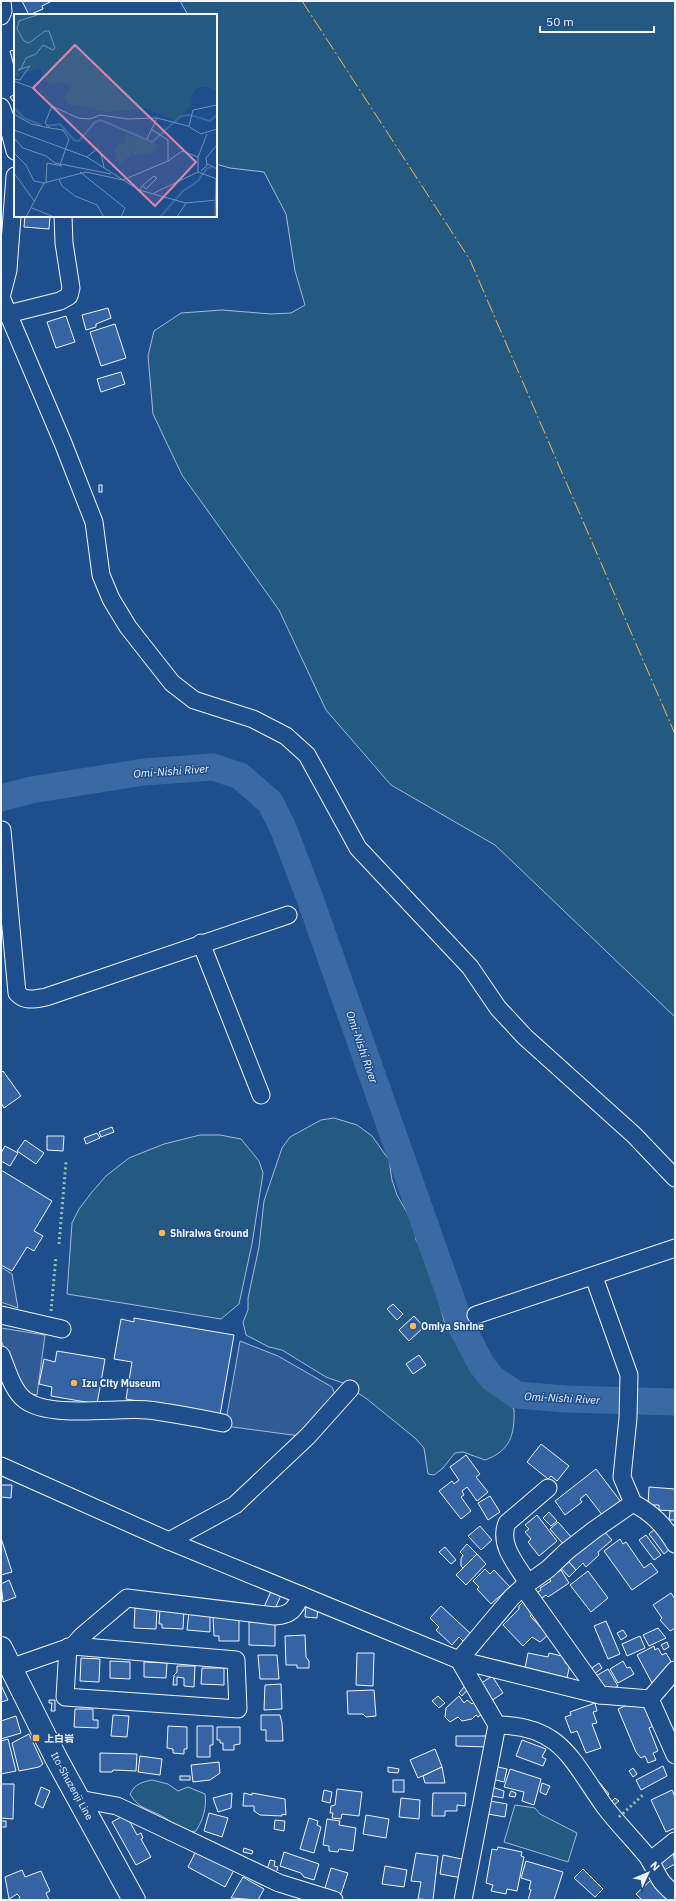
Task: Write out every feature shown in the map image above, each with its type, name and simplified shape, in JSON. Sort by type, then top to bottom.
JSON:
[{"type":"main road","name":"Ito-Shuzenji Line","points":[[4,1658],[56,1758],[134,1900]]},
{"type":"street","points":[[1,16],[3,11],[2,1]]},
{"type":"street","points":[[1,107],[12,129],[14,144]]},
{"type":"street","points":[[14,189],[8,270],[1,297],[63,442],[94,522],[104,581],[111,599],[128,627],[172,683],[194,700],[253,719],[286,736],[307,755],[358,848],[470,967],[498,1008],[525,1037],[634,1135],[675,1178]]},
{"type":"street","points":[[8,314],[60,301],[69,296],[71,288],[64,243],[63,217]]},
{"type":"street","points":[[2,830],[9,993],[30,1000],[46,997],[288,915]]},
{"type":"street","points":[[201,944],[261,1095]]},
{"type":"street","points":[[476,1315],[594,1277],[675,1248]]},
{"type":"street","points":[[594,1277],[629,1375],[630,1382],[622,1477],[634,1503],[652,1514],[666,1528],[675,1544]]},
{"type":"street","points":[[1,1315],[62,1329]]},
{"type":"street","points":[[1,1355],[18,1393],[25,1400],[38,1406],[62,1411],[119,1409],[147,1410],[223,1423]]},
{"type":"street","points":[[169,1541],[235,1504],[308,1436],[350,1389]]},
{"type":"street","points":[[1,1466],[169,1541],[459,1660],[600,1696],[650,1699]]},
{"type":"street","points":[[548,1488],[507,1524],[504,1531],[504,1542],[526,1585],[600,1696]]},
{"type":"street","points":[[459,1660],[512,1597],[526,1585],[548,1570],[567,1551],[594,1530],[634,1503]]},
{"type":"street","points":[[4,1658],[70,1647],[236,1660],[238,1709],[66,1697],[70,1647],[127,1598],[285,1616],[291,1612],[301,1595]]},
{"type":"street","points":[[459,1660],[496,1725],[463,1900]]},
{"type":"street","points":[[650,1699],[675,1670]]},
{"type":"street","points":[[650,1699],[675,1756]]},
{"type":"street","points":[[496,1725],[527,1727],[540,1732],[556,1743],[581,1770],[616,1822],[650,1861],[662,1882],[675,1896]]},
{"type":"street","points":[[79,1799],[117,1806],[279,1884],[334,1900]]},
{"type":"street","points":[[650,1861],[675,1841]]},
{"type":"shaded area","points":[[180,1],[675,1],[675,1017],[495,845],[391,785],[326,710],[279,610],[182,475],[153,414],[148,356],[154,331],[181,313],[222,310],[271,314],[291,313],[305,305],[295,271],[286,214],[264,172],[230,168],[217,164],[217,14],[187,14]]},
{"type":"shaded area","points":[[334,1118],[357,1125],[372,1136],[389,1160],[392,1180],[397,1195],[413,1223],[416,1240],[434,1271],[436,1290],[445,1324],[478,1377],[514,1409],[512,1434],[509,1441],[500,1452],[485,1460],[463,1452],[455,1453],[443,1468],[434,1475],[428,1474],[424,1448],[415,1438],[367,1399],[343,1383],[326,1377],[282,1350],[269,1347],[246,1335],[243,1322],[248,1310],[248,1298],[259,1247],[264,1201],[282,1148],[290,1137],[321,1120]]},
{"type":"shaded area","name":"Shiraiwa Ground","points":[[200,1135],[220,1135],[241,1139],[259,1161],[263,1173],[252,1244],[239,1304],[221,1319],[67,1294],[72,1223],[79,1209],[92,1192],[106,1176],[129,1158],[164,1144]]},
{"type":"shaded area","points":[[1,1267],[12,1274],[18,1308],[1,1302]]},
{"type":"shaded area","points":[[1,1328],[45,1335],[37,1395],[28,1393],[20,1388],[1,1340]]},
{"type":"shaded area","points":[[240,1341],[278,1356],[332,1387],[335,1394],[300,1436],[225,1426]]},
{"type":"shaded area","points":[[152,1780],[168,1784],[178,1791],[188,1787],[205,1794],[204,1813],[196,1831],[192,1832],[180,1828],[160,1815],[142,1807],[134,1800],[130,1794],[134,1788],[142,1783]]},
{"type":"shaded area","points":[[515,1805],[535,1808],[540,1814],[577,1833],[568,1862],[504,1842]]},
{"type":"building","points":[[22,1],[52,1],[42,6],[43,9],[28,14]]},
{"type":"building","points":[[14,50],[14,66],[10,51]]},
{"type":"building","points":[[14,95],[14,103],[10,97]]},
{"type":"building","points":[[25,217],[50,217],[49,229],[24,227]]},
{"type":"building","points":[[108,308],[111,318],[96,324],[96,327],[86,330],[82,315]]},
{"type":"building","points":[[66,316],[75,342],[56,348],[47,322]]},
{"type":"building","points":[[115,324],[126,358],[101,366],[90,332]]},
{"type":"building","points":[[121,372],[125,384],[101,392],[97,379]]},
{"type":"building","points":[[99,485],[102,485],[102,492],[99,492]]},
{"type":"building","points":[[3,1071],[21,1096],[4,1108],[1,1103],[1,1073]]},
{"type":"building","points":[[112,1127],[114,1132],[101,1137],[99,1132]]},
{"type":"building","points":[[97,1133],[100,1138],[86,1144],[84,1138]]},
{"type":"building","points":[[47,1136],[64,1136],[63,1151],[47,1150]]},
{"type":"building","points":[[25,1140],[44,1153],[36,1164],[17,1151]]},
{"type":"building","points":[[5,1146],[18,1153],[10,1166],[1,1161],[1,1153]]},
{"type":"building","points":[[1,1170],[52,1201],[34,1231],[43,1236],[34,1251],[27,1247],[12,1271],[1,1265]]},
{"type":"building","points":[[393,1304],[403,1314],[397,1320],[387,1309]]},
{"type":"building","points":[[414,1316],[424,1327],[409,1341],[399,1330]]},
{"type":"building","points":[[134,1318],[234,1335],[220,1415],[126,1399],[132,1362],[114,1359],[121,1319],[134,1322]]},
{"type":"building","points":[[57,1351],[105,1359],[97,1404],[51,1396],[52,1387],[39,1384],[44,1359],[55,1362]]},
{"type":"building","points":[[419,1355],[426,1365],[413,1374],[406,1364]]},
{"type":"building","points":[[541,1444],[569,1466],[557,1481],[551,1476],[548,1479],[527,1462]]},
{"type":"building","points":[[466,1455],[480,1474],[476,1477],[488,1492],[477,1501],[467,1487],[462,1491],[464,1495],[461,1497],[471,1511],[461,1519],[439,1491],[452,1481],[454,1484],[459,1480],[450,1467]]},
{"type":"building","points":[[596,1469],[621,1502],[603,1516],[586,1494],[580,1499],[582,1502],[565,1515],[555,1501]]},
{"type":"building","points":[[1,1485],[12,1485],[11,1498],[1,1497]]},
{"type":"building","points":[[649,1487],[675,1489],[675,1511],[659,1510],[659,1505],[648,1505]]},
{"type":"building","points":[[490,1496],[500,1512],[488,1520],[478,1503]]},
{"type":"building","points":[[670,1511],[675,1511],[675,1520],[669,1520]]},
{"type":"building","points":[[549,1512],[557,1521],[551,1526],[543,1518]]},
{"type":"building","points":[[537,1515],[557,1541],[539,1556],[528,1542],[531,1539],[525,1532],[529,1529],[525,1525]]},
{"type":"building","points":[[558,1522],[573,1539],[565,1546],[550,1529]]},
{"type":"building","points":[[480,1526],[492,1540],[481,1550],[468,1536]]},
{"type":"building","points":[[656,1528],[671,1548],[664,1554],[649,1534]]},
{"type":"building","points":[[602,1529],[612,1540],[598,1552],[599,1555],[586,1567],[583,1563],[576,1570],[568,1561]]},
{"type":"building","points":[[646,1535],[661,1555],[654,1560],[639,1540]]},
{"type":"building","points":[[1,1538],[12,1572],[1,1575]]},
{"type":"building","points":[[620,1539],[623,1544],[626,1542],[644,1568],[651,1563],[658,1572],[632,1590],[604,1551]]},
{"type":"building","points":[[467,1544],[477,1554],[463,1568],[461,1566],[461,1559],[463,1555],[460,1552]]},
{"type":"building","points":[[445,1547],[456,1560],[451,1564],[439,1552]]},
{"type":"building","points":[[477,1554],[486,1564],[466,1585],[456,1575]]},
{"type":"building","points":[[568,1561],[576,1570],[569,1577],[559,1566]]},
{"type":"building","points":[[485,1569],[490,1574],[494,1570],[510,1587],[491,1604],[477,1589],[479,1587],[473,1581]]},
{"type":"building","points":[[561,1570],[569,1583],[548,1597],[546,1595],[539,1600],[535,1594],[541,1590],[540,1588],[551,1581],[549,1578]]},
{"type":"building","points":[[588,1571],[608,1598],[591,1612],[570,1585]]},
{"type":"building","points":[[9,1580],[16,1597],[3,1602],[1,1584]]},
{"type":"building","points":[[272,1589],[282,1593],[274,1611],[264,1607]]},
{"type":"building","points":[[671,1593],[675,1599],[675,1628],[670,1631],[660,1620],[662,1618],[653,1605]]},
{"type":"building","points":[[523,1602],[533,1613],[530,1616],[548,1635],[540,1642],[532,1637],[523,1646],[503,1625],[519,1609],[519,1606]]},
{"type":"building","points":[[306,1605],[318,1607],[317,1618],[305,1617]]},
{"type":"building","points":[[441,1606],[471,1634],[464,1642],[459,1637],[452,1645],[436,1630],[439,1627],[430,1618]]},
{"type":"building","points":[[135,1608],[157,1609],[156,1629],[134,1628]]},
{"type":"building","points":[[160,1609],[184,1610],[183,1629],[162,1628],[162,1624],[159,1624]]},
{"type":"building","points":[[189,1611],[192,1611],[194,1615],[210,1616],[210,1632],[187,1630]]},
{"type":"building","points":[[213,1617],[239,1618],[239,1641],[219,1641],[219,1636],[214,1636]]},
{"type":"building","points":[[606,1621],[620,1654],[608,1659],[594,1626]]},
{"type":"building","points":[[249,1622],[275,1623],[275,1646],[249,1645]]},
{"type":"building","points":[[658,1628],[666,1638],[649,1646],[643,1635]]},
{"type":"building","points":[[623,1630],[627,1636],[621,1640],[617,1633]]},
{"type":"building","points":[[305,1635],[306,1657],[309,1661],[309,1668],[297,1668],[297,1665],[286,1665],[285,1636]]},
{"type":"building","points":[[640,1636],[645,1648],[627,1656],[622,1644]]},
{"type":"building","points":[[667,1642],[669,1647],[664,1650],[661,1645]]},
{"type":"building","points":[[654,1646],[655,1650],[658,1648],[662,1655],[666,1653],[673,1665],[665,1676],[652,1683],[637,1655]]},
{"type":"building","points":[[357,1653],[374,1653],[373,1686],[356,1685]]},
{"type":"building","points":[[528,1653],[548,1657],[549,1653],[566,1657],[565,1663],[570,1664],[567,1678],[525,1668]]},
{"type":"building","points":[[258,1655],[277,1655],[279,1679],[260,1679]]},
{"type":"building","points":[[81,1658],[100,1659],[99,1682],[80,1681]]},
{"type":"building","points":[[110,1661],[130,1662],[130,1679],[110,1678]]},
{"type":"building","points":[[623,1661],[627,1668],[630,1667],[634,1674],[618,1683],[610,1669]]},
{"type":"building","points":[[144,1662],[167,1663],[166,1678],[144,1677]]},
{"type":"building","points":[[599,1663],[602,1668],[593,1675],[589,1670]]},
{"type":"building","points":[[177,1666],[195,1666],[194,1687],[184,1686],[184,1678],[177,1677],[177,1685],[173,1685],[174,1675],[177,1672]]},
{"type":"building","points":[[202,1668],[224,1668],[224,1685],[201,1684]]},
{"type":"building","points":[[608,1669],[618,1686],[611,1690],[605,1689],[594,1677]]},
{"type":"building","points":[[492,1676],[503,1693],[491,1701],[480,1684]]},
{"type":"building","points":[[281,1684],[282,1709],[264,1710],[265,1685]]},
{"type":"building","points":[[1,1685],[8,1700],[1,1702]]},
{"type":"building","points":[[465,1686],[468,1689],[462,1696],[459,1693]]},
{"type":"building","points":[[374,1690],[376,1716],[366,1717],[363,1714],[348,1714],[347,1691]]},
{"type":"building","points":[[438,1696],[445,1703],[439,1708],[432,1701]]},
{"type":"building","points":[[459,1696],[464,1703],[467,1700],[472,1704],[474,1702],[482,1714],[478,1717],[476,1715],[472,1719],[462,1721],[458,1717],[450,1722],[445,1717],[446,1708]]},
{"type":"building","points":[[49,1700],[55,1700],[55,1711],[51,1711],[52,1703],[49,1703]]},
{"type":"building","points":[[634,1702],[641,1703],[643,1708],[648,1705],[656,1725],[649,1728],[658,1751],[653,1753],[656,1760],[648,1763],[645,1756],[641,1758],[636,1752],[618,1709]]},
{"type":"building","points":[[595,1703],[597,1711],[593,1712],[597,1723],[592,1724],[601,1748],[586,1753],[577,1731],[571,1733],[565,1717],[571,1715],[570,1712]]},
{"type":"building","points":[[75,1709],[93,1709],[93,1720],[98,1720],[98,1728],[74,1727]]},
{"type":"building","points":[[113,1715],[129,1716],[127,1737],[111,1736]]},
{"type":"building","points":[[261,1715],[280,1715],[283,1741],[266,1741],[266,1730],[261,1730]]},
{"type":"building","points":[[16,1716],[21,1733],[1,1739],[1,1721]]},
{"type":"building","points":[[168,1726],[187,1727],[187,1749],[184,1749],[184,1754],[173,1753],[173,1749],[167,1748]]},
{"type":"building","points":[[197,1726],[213,1726],[213,1745],[210,1745],[210,1757],[197,1757]]},
{"type":"building","points":[[217,1727],[240,1727],[240,1744],[234,1745],[234,1750],[223,1750],[223,1743],[220,1743],[220,1740],[217,1740]]},
{"type":"building","points":[[29,1734],[43,1764],[39,1767],[19,1771],[12,1743]]},
{"type":"building","points":[[456,1736],[487,1736],[487,1747],[456,1746]]},
{"type":"building","points":[[8,1739],[16,1771],[1,1774],[1,1741]]},
{"type":"building","points":[[522,1740],[546,1749],[542,1757],[546,1759],[543,1766],[516,1756]]},
{"type":"building","points":[[435,1749],[442,1767],[418,1778],[410,1760]]},
{"type":"building","points":[[100,1753],[137,1754],[136,1771],[113,1770],[112,1772],[100,1772]]},
{"type":"building","points":[[140,1756],[162,1759],[160,1775],[138,1772]]},
{"type":"building","points":[[219,1762],[220,1773],[210,1780],[193,1782],[191,1765]]},
{"type":"building","points":[[497,1763],[498,1767],[507,1769],[504,1782],[492,1779]]},
{"type":"building","points":[[663,1766],[667,1776],[641,1790],[636,1780]]},
{"type":"building","points":[[388,1767],[399,1769],[398,1773],[388,1772]]},
{"type":"building","points":[[442,1767],[445,1783],[425,1783],[423,1776]]},
{"type":"building","points":[[633,1768],[637,1774],[633,1777],[629,1771]]},
{"type":"building","points":[[510,1769],[541,1779],[534,1805],[522,1801],[524,1792],[504,1787]]},
{"type":"building","points":[[180,1776],[190,1776],[190,1780],[180,1780]]},
{"type":"building","points":[[393,1780],[404,1780],[404,1792],[393,1792]]},
{"type":"building","points":[[599,1782],[609,1794],[606,1797],[596,1784]]},
{"type":"building","points":[[542,1783],[550,1786],[546,1795],[540,1792]]},
{"type":"building","points":[[1,1784],[14,1784],[13,1819],[1,1818]]},
{"type":"building","points":[[489,1786],[504,1791],[503,1798],[487,1795]]},
{"type":"building","points":[[41,1787],[50,1791],[43,1808],[35,1804]]},
{"type":"building","points":[[337,1789],[362,1792],[359,1816],[342,1814],[341,1819],[332,1818],[333,1813],[330,1813],[331,1806],[335,1805]]},
{"type":"building","points":[[324,1790],[332,1792],[330,1803],[322,1801]]},
{"type":"building","points":[[672,1790],[675,1797],[675,1828],[666,1832],[651,1800]]},
{"type":"building","points":[[511,1791],[516,1793],[515,1797],[509,1796]]},
{"type":"building","points":[[232,1793],[231,1808],[218,1812],[213,1798]]},
{"type":"building","points":[[244,1793],[285,1799],[286,1815],[260,1815],[254,1811],[254,1806],[243,1806]]},
{"type":"building","points":[[433,1793],[466,1793],[465,1806],[457,1805],[457,1811],[445,1811],[445,1816],[432,1816]]},
{"type":"building","points":[[401,1798],[420,1800],[419,1819],[399,1817]]},
{"type":"building","points":[[615,1798],[619,1801],[614,1805],[611,1802]]},
{"type":"building","points":[[490,1801],[507,1804],[505,1817],[488,1814]]},
{"type":"building","points":[[209,1813],[228,1818],[222,1837],[204,1831]]},
{"type":"building","points":[[366,1815],[389,1819],[386,1838],[363,1834]]},
{"type":"building","points":[[121,1817],[130,1822],[137,1835],[141,1833],[143,1838],[141,1839],[151,1857],[136,1865],[112,1822]]},
{"type":"building","points":[[309,1818],[318,1821],[317,1825],[321,1827],[314,1853],[300,1849]]},
{"type":"building","points":[[327,1819],[340,1821],[339,1825],[356,1828],[353,1851],[339,1849],[338,1852],[329,1851],[329,1846],[323,1845]]},
{"type":"building","points":[[275,1820],[285,1821],[284,1831],[274,1829]]},
{"type":"building","points":[[1,1821],[6,1821],[6,1827],[1,1827]]},
{"type":"building","points":[[498,1847],[522,1852],[521,1856],[524,1857],[517,1891],[507,1889],[506,1894],[491,1891],[493,1885],[486,1883],[492,1849],[497,1850]]},
{"type":"building","points":[[244,1848],[253,1851],[252,1854],[243,1852]]},
{"type":"building","points":[[196,1851],[234,1870],[225,1887],[188,1867]]},
{"type":"building","points":[[284,1852],[319,1864],[314,1880],[304,1877],[301,1873],[280,1866]]},
{"type":"building","points":[[673,1852],[675,1864],[664,1870],[660,1862]]},
{"type":"building","points":[[416,1853],[438,1856],[433,1900],[418,1899],[421,1882],[411,1881]]},
{"type":"building","points":[[443,1855],[466,1860],[462,1878],[440,1874]]},
{"type":"building","points":[[270,1860],[275,1861],[274,1866],[278,1867],[276,1873],[267,1870]]},
{"type":"building","points":[[526,1861],[563,1872],[554,1900],[528,1900],[531,1890],[529,1889],[531,1881],[521,1878]]},
{"type":"building","points":[[385,1866],[407,1870],[404,1887],[382,1884]]},
{"type":"building","points":[[331,1868],[348,1873],[341,1894],[325,1888]]},
{"type":"building","points":[[583,1869],[603,1889],[595,1897],[574,1878]]},
{"type":"building","points":[[22,1870],[25,1877],[41,1871],[50,1891],[46,1893],[49,1900],[18,1900],[20,1897],[17,1894],[9,1899],[5,1877]]},
{"type":"building","points":[[243,1877],[264,1889],[258,1900],[231,1898]]},
{"type":"building","points":[[651,1880],[669,1900],[642,1900],[636,1894]]},
{"type":"waterway","name":"Omi-Nishi River","points":[[1,798],[31,790],[144,772],[213,767],[240,776],[270,802],[283,828],[309,896],[459,1321],[481,1364],[492,1378],[517,1395],[566,1399],[675,1402]]},
{"type":"hedge","points":[[59,1244],[66,1162]]},
{"type":"hedge","points":[[51,1311],[56,1256]]},
{"type":"hedge","points":[[619,1817],[644,1794]]},
{"type":"power","points":[[302,1],[470,260],[675,734]]},
{"type":"place","name":"Shiraiwa Ground","points":[[162,1233]]},
{"type":"place","name":"Omiya Shrine","points":[[413,1326]]},
{"type":"place","name":"Izu City Museum","points":[[74,1383]]},
{"type":"place","name":"上白岩","points":[[36,1738]]}]
